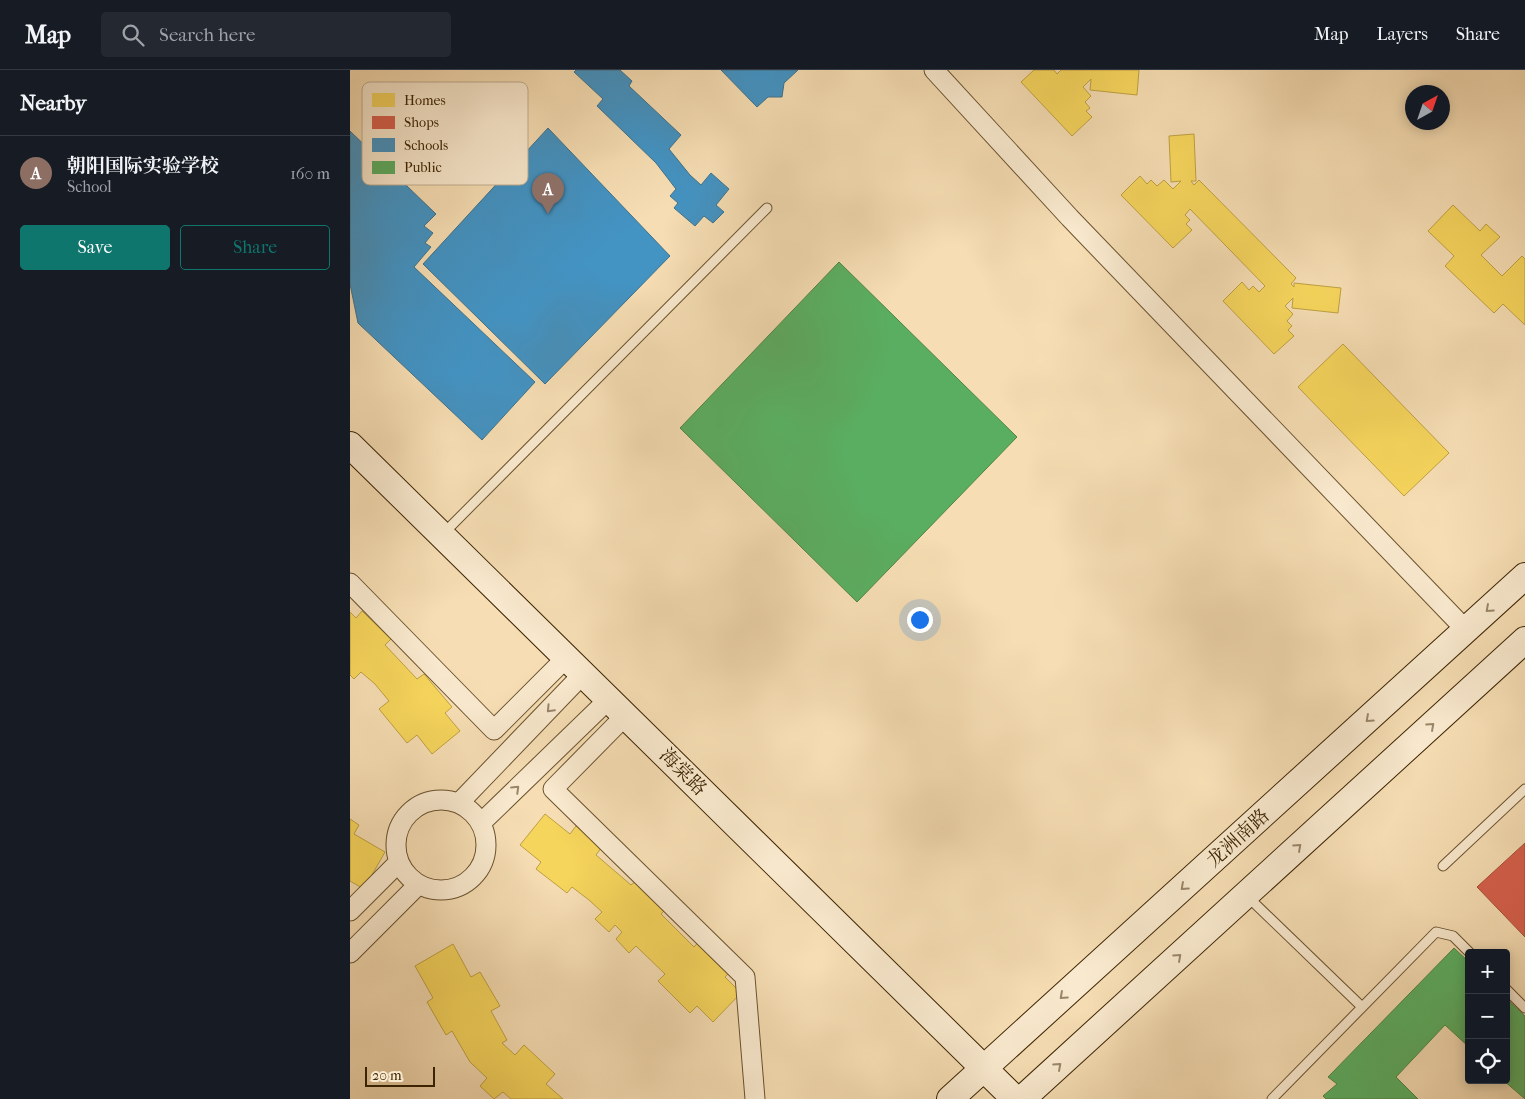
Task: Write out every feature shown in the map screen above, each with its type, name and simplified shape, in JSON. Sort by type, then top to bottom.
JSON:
[{"type":"main road","name":"海棠路","points":[[350,444],[1015,1099]]},
{"type":"main road","name":"龙洲南路","points":[[950,1099],[1525,576]]},
{"type":"main road","points":[[1022,1099],[1525,640]]},
{"type":"street","points":[[934,70],[1070,218],[1466,630]]},
{"type":"street","points":[[350,583],[552,790],[745,977],[755,1099]]},
{"type":"street","points":[[494,730],[575,666]]},
{"type":"street","points":[[459,803],[512,749],[575,666]]},
{"type":"street","points":[[481,823],[534,771],[617,707]]},
{"type":"street","points":[[552,790],[617,707]]},
{"type":"street","points":[[444,800],[459,803],[472,812],[481,823],[486,837],[487,852],[482,866],[473,878],[461,887],[447,891],[432,890],[418,885],[407,875],[399,862],[396,847],[398,832],[404,818],[415,808],[429,802],[444,800]]},
{"type":"street","points":[[350,911],[399,862]]},
{"type":"street","points":[[350,953],[418,885]]},
{"type":"lane","points":[[442,535],[767,208]]},
{"type":"lane","points":[[1443,866],[1525,789]]},
{"type":"lane","points":[[1246,895],[1361,1006]]},
{"type":"lane","points":[[1272,1099],[1361,1006],[1436,932],[1453,936],[1466,949]]},
{"type":"lane","points":[[1510,993],[1525,1008]]},
{"type":"building: Homes","points":[[1034,70],[1054,70],[1057,74],[1061,70],[1139,70],[1137,95],[1090,90],[1091,79],[1083,87],[1091,96],[1085,102],[1090,108],[1086,111],[1092,117],[1072,136],[1021,82]]},
{"type":"building: Homes","points":[[1194,134],[1196,181],[1191,181],[1194,185],[1199,180],[1296,278],[1291,284],[1294,287],[1294,283],[1341,288],[1338,313],[1292,308],[1293,298],[1285,306],[1293,314],[1287,321],[1292,326],[1288,330],[1294,336],[1274,354],[1223,301],[1242,282],[1249,290],[1253,286],[1259,292],[1265,286],[1190,209],[1185,215],[1190,220],[1186,224],[1192,230],[1173,248],[1121,195],[1140,176],[1147,184],[1151,180],[1157,186],[1164,180],[1173,189],[1181,181],[1171,182],[1169,136]]},
{"type":"building: Homes","points":[[1453,205],[1480,231],[1486,224],[1500,237],[1481,255],[1502,276],[1522,256],[1525,259],[1525,325],[1503,304],[1494,313],[1445,266],[1454,256],[1428,231]]},
{"type":"building: Homes","points":[[1343,344],[1449,453],[1404,496],[1298,387]]},
{"type":"building: Homes","points":[[362,611],[391,639],[385,645],[417,679],[424,674],[452,707],[445,713],[460,731],[432,754],[417,735],[407,743],[379,709],[389,701],[375,684],[361,672],[354,679],[350,675],[350,612],[356,618]]},
{"type":"building: Homes","points":[[545,814],[570,834],[576,826],[602,847],[596,855],[631,885],[639,878],[668,907],[661,914],[694,947],[701,939],[732,970],[725,977],[741,993],[713,1022],[697,1006],[690,1013],[658,981],[665,974],[636,946],[629,953],[616,939],[622,932],[615,925],[609,932],[595,919],[602,912],[589,900],[572,887],[567,893],[536,869],[541,862],[520,845]]},
{"type":"building: Homes","points":[[350,819],[359,825],[354,834],[385,852],[364,889],[350,881]]},
{"type":"building: Homes","points":[[453,944],[471,977],[480,972],[500,1006],[491,1011],[507,1040],[502,1043],[515,1055],[524,1045],[555,1074],[546,1084],[563,1099],[511,1099],[503,1092],[494,1099],[480,1086],[487,1078],[470,1062],[452,1031],[446,1035],[427,1002],[433,998],[415,966]]},
{"type":"building: Shops","points":[[1525,843],[1525,937],[1477,887]]},
{"type":"building: Schools","points":[[576,70],[620,70],[632,81],[629,86],[681,135],[669,149],[690,175],[701,185],[711,173],[729,189],[716,205],[724,212],[713,223],[704,216],[695,226],[674,208],[678,203],[670,196],[676,189],[656,163],[597,106],[603,99],[574,72]]},
{"type":"building: Schools","points":[[721,70],[798,70],[784,83],[782,97],[768,97],[757,107]]},
{"type":"building: Schools","points":[[548,128],[670,256],[545,384],[423,264],[496,185],[528,185],[528,150]]},
{"type":"building: Schools","points":[[350,131],[362,143],[362,185],[406,185],[436,214],[424,226],[433,233],[425,243],[431,247],[414,267],[535,382],[482,440],[358,323],[350,284]]},
{"type":"building: Public","points":[[839,262],[1017,437],[857,602],[680,428]]},
{"type":"building: Public","points":[[1454,948],[1465,958],[1465,1043],[1445,1025],[1396,1077],[1418,1099],[1326,1099],[1323,1096],[1337,1084],[1328,1077]]},
{"type":"building: Public","points":[[1510,1002],[1525,1016],[1525,1099],[1508,1084],[1510,1084]]},
{"type":"place","name":"朝阳国际实验学校","points":[[548,214]]}]
